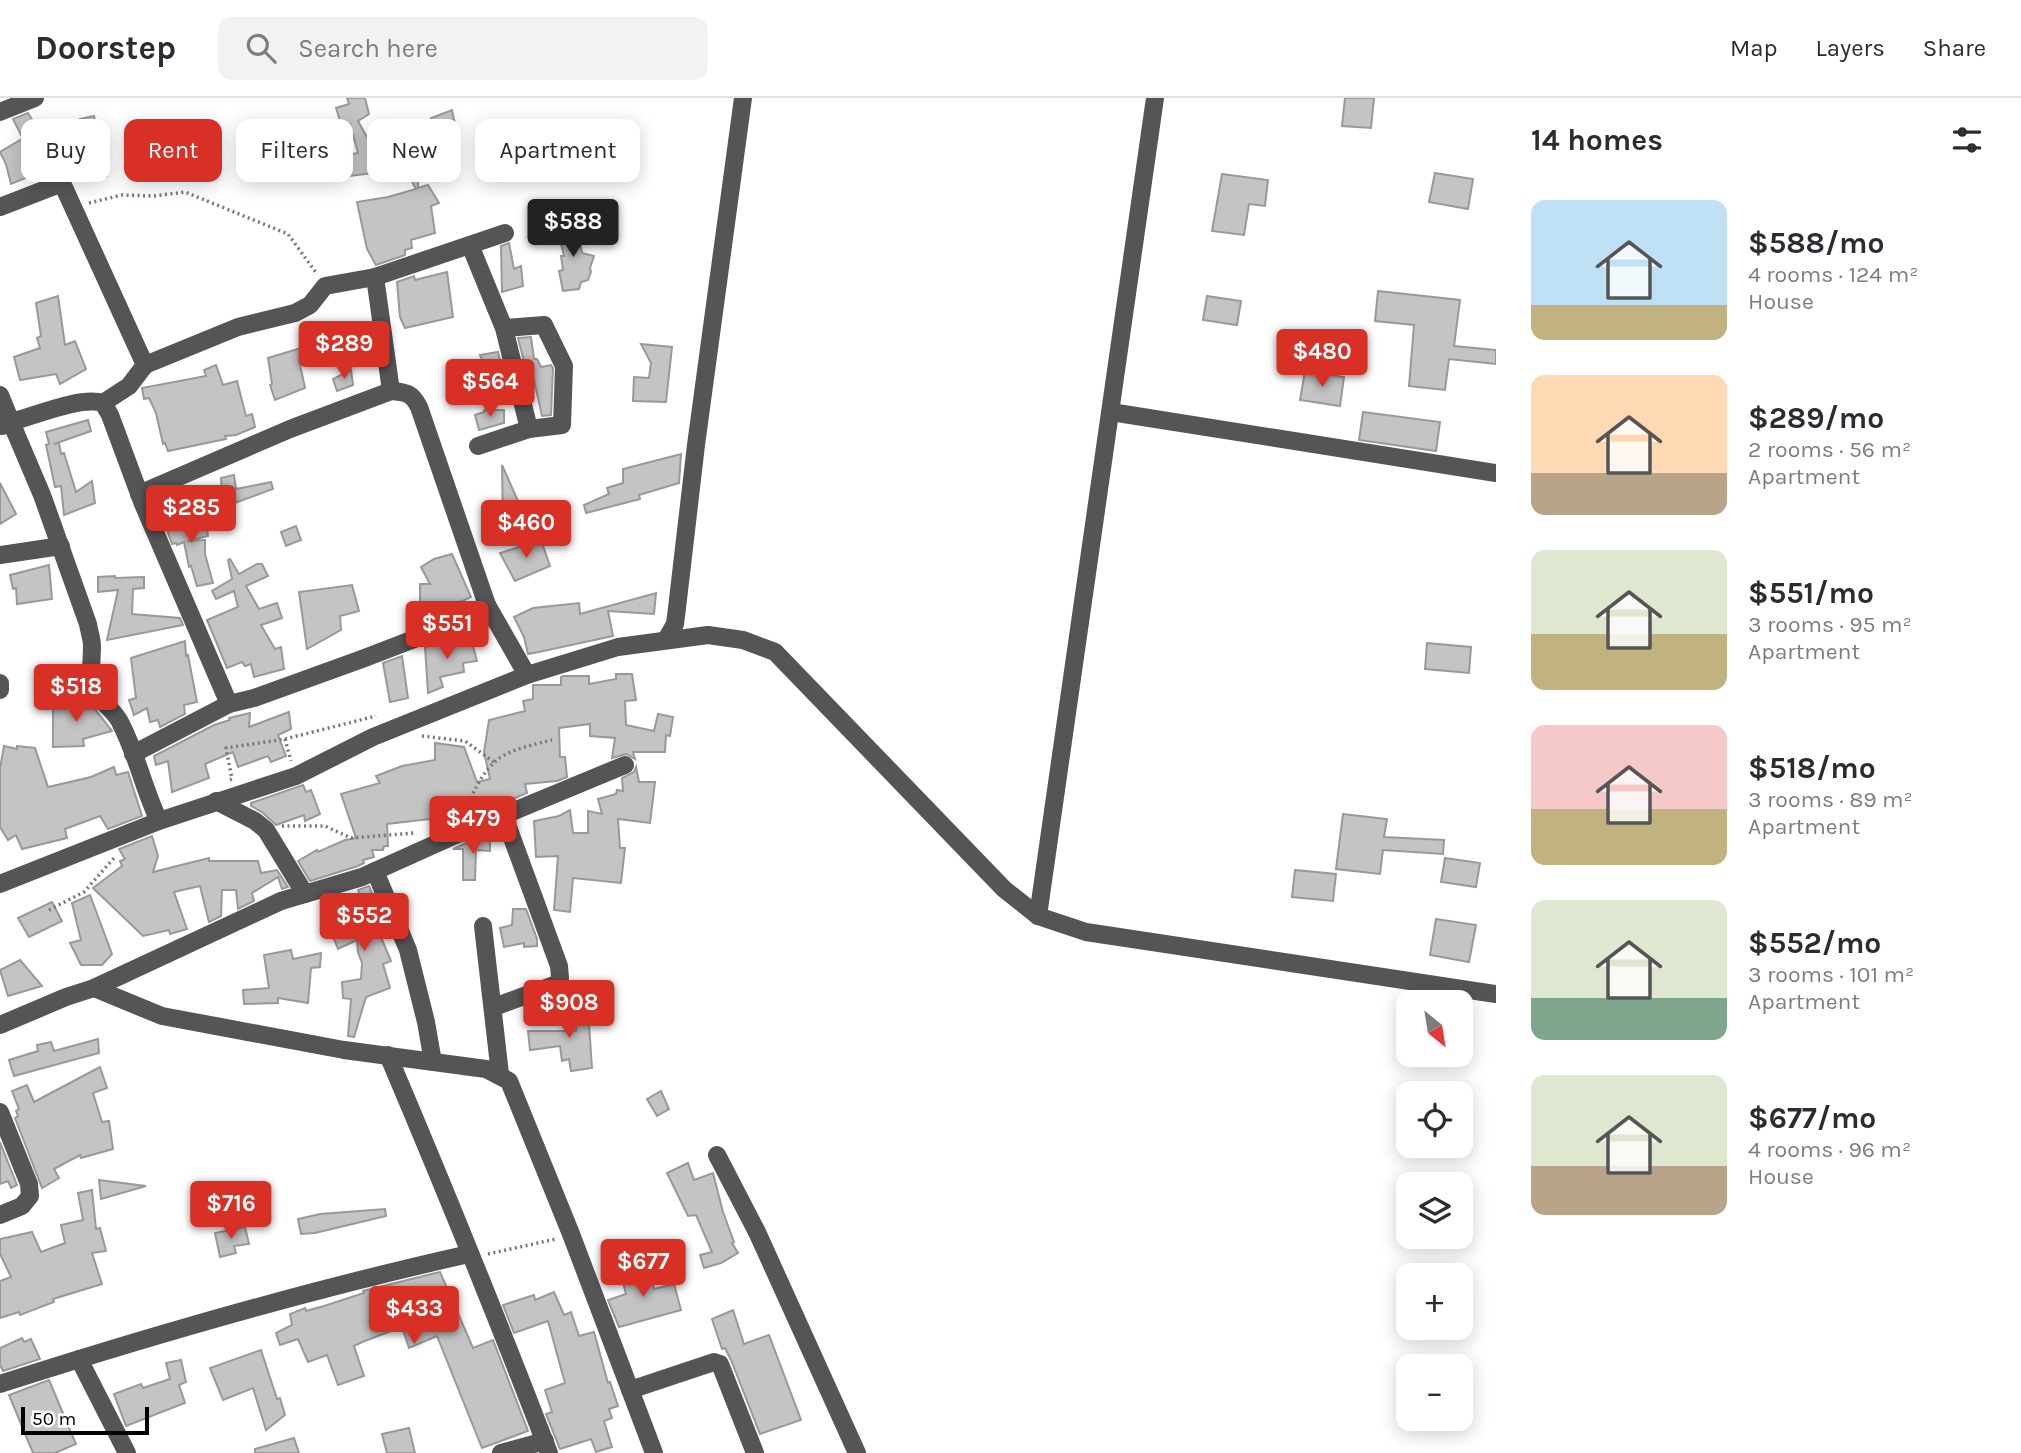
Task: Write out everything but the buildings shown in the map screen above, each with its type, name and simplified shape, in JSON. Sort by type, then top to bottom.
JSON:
[{"type":"street","points":[[0,112],[35,98]]},
{"type":"street","points":[[666,640],[675,624],[703,391],[743,98]]},
{"type":"street","points":[[1038,916],[1155,98]]},
{"type":"street","points":[[0,207],[62,183],[145,365]]},
{"type":"street","points":[[103,403],[129,386],[145,365],[239,327],[295,313],[310,305],[325,286],[375,276],[505,233]]},
{"type":"street","points":[[470,245],[504,328],[529,429]]},
{"type":"street","points":[[375,276],[391,391]]},
{"type":"street","points":[[478,446],[529,429],[562,425],[564,366],[544,325],[504,328]]},
{"type":"street","points":[[139,494],[290,429],[391,391],[406,392],[414,397],[419,407],[487,605],[527,675]]},
{"type":"street","points":[[0,395],[6,425],[42,495],[88,624],[92,645],[90,667],[95,688],[101,700],[121,723],[159,821]]},
{"type":"street","points":[[6,425],[94,400],[103,403],[229,704]]},
{"type":"street","points":[[1111,412],[1496,473]]},
{"type":"street","points":[[0,555],[61,546]]},
{"type":"street","points":[[133,754],[229,704],[254,698],[448,626],[487,605]]},
{"type":"street","points":[[0,884],[159,821],[296,776],[373,737],[527,675],[618,648],[708,635],[743,640],[775,652],[1004,889],[1038,916],[1086,932],[1496,994]]},
{"type":"street","points":[[0,683],[0,690]]},
{"type":"street","points":[[0,1026],[66,997],[94,988],[281,901],[375,872],[451,837],[625,765]]},
{"type":"street","points":[[216,801],[255,821],[266,830],[305,894]]},
{"type":"street","points":[[494,1007],[556,985],[560,978],[559,966],[504,816]]},
{"type":"street","points":[[375,872],[408,950],[433,1062]]},
{"type":"street","points":[[483,926],[500,1074]]},
{"type":"street","points":[[94,988],[162,1016],[344,1050],[486,1069],[509,1081],[571,1234],[654,1453]]},
{"type":"street","points":[[388,1055],[447,1193],[547,1447],[501,1453]]},
{"type":"street","points":[[0,1112],[29,1184],[30,1196],[22,1206],[0,1215]]},
{"type":"street","points":[[718,1154],[757,1232],[857,1453]]},
{"type":"street","points":[[0,1384],[383,1273],[469,1254]]},
{"type":"street","points":[[79,1359],[127,1453]]},
{"type":"street","points":[[630,1390],[714,1362],[720,1364],[755,1453]]},
{"type":"path","points":[[73,207],[122,195],[154,196],[185,192],[288,234],[325,286]]},
{"type":"path","points":[[285,739],[296,776]]},
{"type":"path","points":[[451,837],[483,773],[494,762],[509,752],[552,740]]},
{"type":"path","points":[[266,830],[284,826],[325,826],[351,838],[423,834]]},
{"type":"path","points":[[469,1254],[482,1256],[571,1234]]}]
